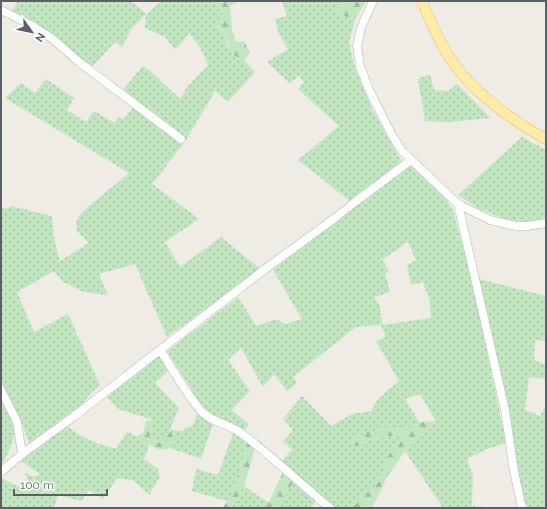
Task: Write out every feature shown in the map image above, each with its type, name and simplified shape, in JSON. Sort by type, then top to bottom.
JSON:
[{"type":"main road","points":[[422,1],[439,40],[466,79],[485,97],[508,115],[546,139]]},
{"type":"street","points":[[372,1],[361,28],[357,46],[360,66],[369,90],[393,138],[411,160],[458,204],[490,220],[503,224],[527,226],[546,223]]},
{"type":"street","points":[[1,10],[33,26],[54,40],[79,62],[157,120],[181,140]]},
{"type":"street","points":[[1,472],[22,454],[73,417],[411,160]]},
{"type":"street","points":[[458,204],[504,402],[514,471],[522,508]]},
{"type":"street","points":[[160,350],[197,406],[205,414],[213,420],[239,431],[330,508]]},
{"type":"street","points":[[1,390],[17,422],[22,454]]},
{"type":"green space","points":[[16,1],[131,1],[147,14],[161,1],[214,1],[219,3],[223,16],[214,24],[223,32],[228,48],[237,57],[244,60],[255,72],[228,102],[215,91],[186,140],[122,91],[143,66],[180,99],[187,87],[208,65],[201,49],[189,33],[176,50],[165,37],[145,28],[146,14],[132,28],[122,47],[115,42],[91,68],[35,24],[11,11],[15,7]]},
{"type":"green space","points":[[214,1],[237,2],[230,6],[232,31],[236,42],[244,41],[250,53],[244,60],[232,52],[222,30],[214,24],[223,15],[219,3]]},
{"type":"green space","points":[[283,1],[341,1],[336,12],[355,20],[349,42],[354,65],[372,109],[402,162],[350,201],[298,160],[339,126],[298,89],[304,82],[299,76],[289,83],[267,62],[288,49],[279,34],[275,19],[287,16],[282,3]]},
{"type":"green space","points":[[341,1],[366,1],[355,20],[336,12]]},
{"type":"green space","points":[[430,74],[434,90],[448,91],[457,84],[491,118],[450,122],[425,121],[418,79]]},
{"type":"green space","points":[[46,79],[74,98],[67,110],[86,122],[94,111],[114,123],[119,117],[124,119],[134,106],[183,144],[152,184],[199,219],[165,242],[180,267],[221,237],[260,269],[167,337],[135,264],[99,274],[108,295],[84,292],[63,282],[54,271],[17,292],[34,332],[68,314],[100,385],[82,404],[29,443],[23,426],[1,382],[1,207],[8,209],[11,206],[52,216],[54,238],[60,261],[89,243],[77,231],[76,221],[82,212],[129,173],[5,98],[21,83],[35,93]]},
{"type":"green space","points":[[522,137],[546,150],[546,218],[533,222],[507,220],[477,208],[458,195]]},
{"type":"green space","points":[[410,165],[445,198],[453,210],[472,281],[506,443],[487,449],[467,459],[473,476],[472,506],[485,508],[443,508],[405,451],[415,439],[430,430],[436,421],[420,394],[405,399],[419,422],[407,430],[389,427],[352,441],[354,447],[373,439],[391,435],[402,438],[398,446],[386,458],[382,474],[374,487],[361,498],[353,508],[334,508],[281,462],[292,449],[283,442],[293,430],[283,419],[302,396],[331,426],[352,414],[371,411],[378,399],[399,381],[376,341],[386,337],[381,325],[356,327],[293,377],[297,383],[287,391],[274,374],[263,387],[241,348],[228,360],[250,391],[232,410],[249,425],[244,430],[214,416],[202,406],[167,351],[238,297],[256,326],[276,319],[285,324],[302,319],[273,270]],"holes":[[[408,242],[416,260],[407,265],[411,285],[423,282],[430,302],[431,318],[382,325],[380,306],[374,297],[390,292],[385,274],[389,271],[382,260]]]},
{"type":"green space","points":[[479,279],[546,296],[546,341],[535,340],[534,360],[546,365],[546,379],[529,377],[525,410],[540,416],[546,405],[546,508],[528,508],[522,494],[509,413]]},
{"type":"green space","points":[[159,356],[169,370],[155,383],[179,408],[166,438],[159,443],[149,438],[153,420],[118,409],[107,397]]},
{"type":"green space","points":[[1,397],[12,419],[14,433],[12,445],[1,466]]},
{"type":"green space","points":[[197,414],[213,424],[201,459],[170,448],[177,431],[183,431],[186,427],[193,426]]},
{"type":"green space","points":[[153,420],[149,438],[159,443],[166,438],[171,429],[177,431],[170,448],[156,448],[137,436],[143,433],[146,421]]},
{"type":"green space","points":[[436,421],[430,430],[415,439],[405,451],[387,477],[372,508],[353,508],[361,498],[374,487],[382,474],[386,458],[398,446],[402,438],[396,436],[384,436],[372,439],[354,447],[352,441],[366,432],[389,427],[407,430],[419,422]]},
{"type":"green space","points":[[67,426],[90,440],[116,449],[127,432],[145,440],[149,446],[144,459],[158,469],[160,477],[149,495],[133,480],[117,478],[103,499],[89,490],[81,501],[58,495],[54,508],[1,508],[1,478],[26,489],[28,481],[25,473],[34,477],[40,474],[21,461]]},
{"type":"green space","points":[[233,433],[240,435],[248,441],[233,491],[227,501],[192,491],[196,469],[218,475]]},
{"type":"green space","points":[[248,441],[255,448],[244,486],[232,508],[223,508],[233,491]]},
{"type":"green space","points":[[283,472],[295,481],[282,499],[286,505],[278,506],[277,508],[266,508]]},
{"type":"green space","points":[[295,481],[316,501],[311,508],[277,508],[282,499]]},
{"type":"green space","points":[[244,486],[269,503],[265,508],[232,508]]}]
